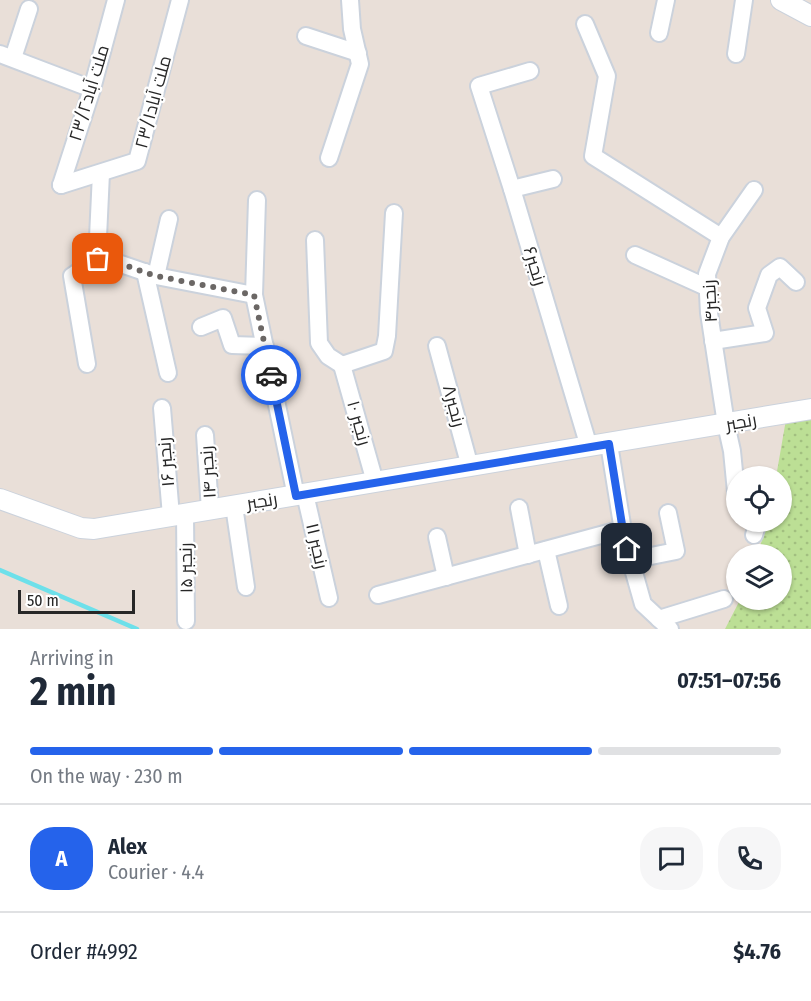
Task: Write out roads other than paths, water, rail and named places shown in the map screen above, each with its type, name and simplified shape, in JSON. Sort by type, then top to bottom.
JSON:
[{"type":"street","name":"ملت آباد۲۳/۲","points":[[61,185],[92,89],[116,0]]},
{"type":"street","name":"ملت آباد۲۳/۱","points":[[61,185],[137,161],[180,0]]},
{"type":"street","points":[[329,158],[360,64],[352,28],[350,0]]},
{"type":"street","points":[[659,33],[666,0]]},
{"type":"street","points":[[736,54],[744,0]]},
{"type":"street","points":[[781,0],[811,16]]},
{"type":"street","points":[[29,9],[6,56],[92,89]]},
{"type":"street","points":[[585,24],[607,76],[593,156],[721,237]]},
{"type":"street","points":[[306,36],[358,53]]},
{"type":"street","name":"رنجبر۶","points":[[530,71],[479,86],[599,445],[643,604],[665,624]]},
{"type":"street","points":[[98,259],[101,172]]},
{"type":"street","points":[[512,189],[553,179]]},
{"type":"street","name":"رنجبر۴","points":[[733,466],[709,313],[707,274],[721,237],[754,190]]},
{"type":"street","name":"رنجبر ۱۱","points":[[257,200],[254,295],[301,495],[329,598]]},
{"type":"street","points":[[315,240],[319,343],[328,356],[342,364],[384,351],[387,336],[394,213]]},
{"type":"street","points":[[168,373],[150,274],[170,219]]},
{"type":"street","points":[[635,255],[708,288]]},
{"type":"street","points":[[87,364],[72,276],[98,259],[150,274],[254,295]]},
{"type":"street","points":[[713,341],[765,333],[757,308],[769,274],[780,267],[796,282]]},
{"type":"street","points":[[201,327],[223,318],[232,345],[266,346]]},
{"type":"street","name":"رنجبر۸","points":[[437,346],[470,467]]},
{"type":"street","name":"رنجبر ۱۰","points":[[342,364],[375,483]]},
{"type":"street","name":"رنجبر ۱۶","points":[[162,408],[178,515]]},
{"type":"street","name":"رنجبر","points":[[0,499],[81,528],[94,529],[811,409]]},
{"type":"street","name":"رنجبر ۱۴","points":[[205,435],[210,510]]},
{"type":"street","points":[[234,506],[246,587]]},
{"type":"street","points":[[519,508],[528,555]]},
{"type":"street","points":[[631,560],[676,551],[668,513]]},
{"type":"street","name":"رنجبر ۱۵","points":[[178,515],[186,621]]},
{"type":"street","points":[[378,595],[623,529]]},
{"type":"street","points":[[437,537],[447,577]]},
{"type":"street","points":[[546,550],[559,606]]},
{"type":"street","points":[[665,624],[724,599]]},
{"type":"waterway","points":[[0,570],[137,629]]}]
